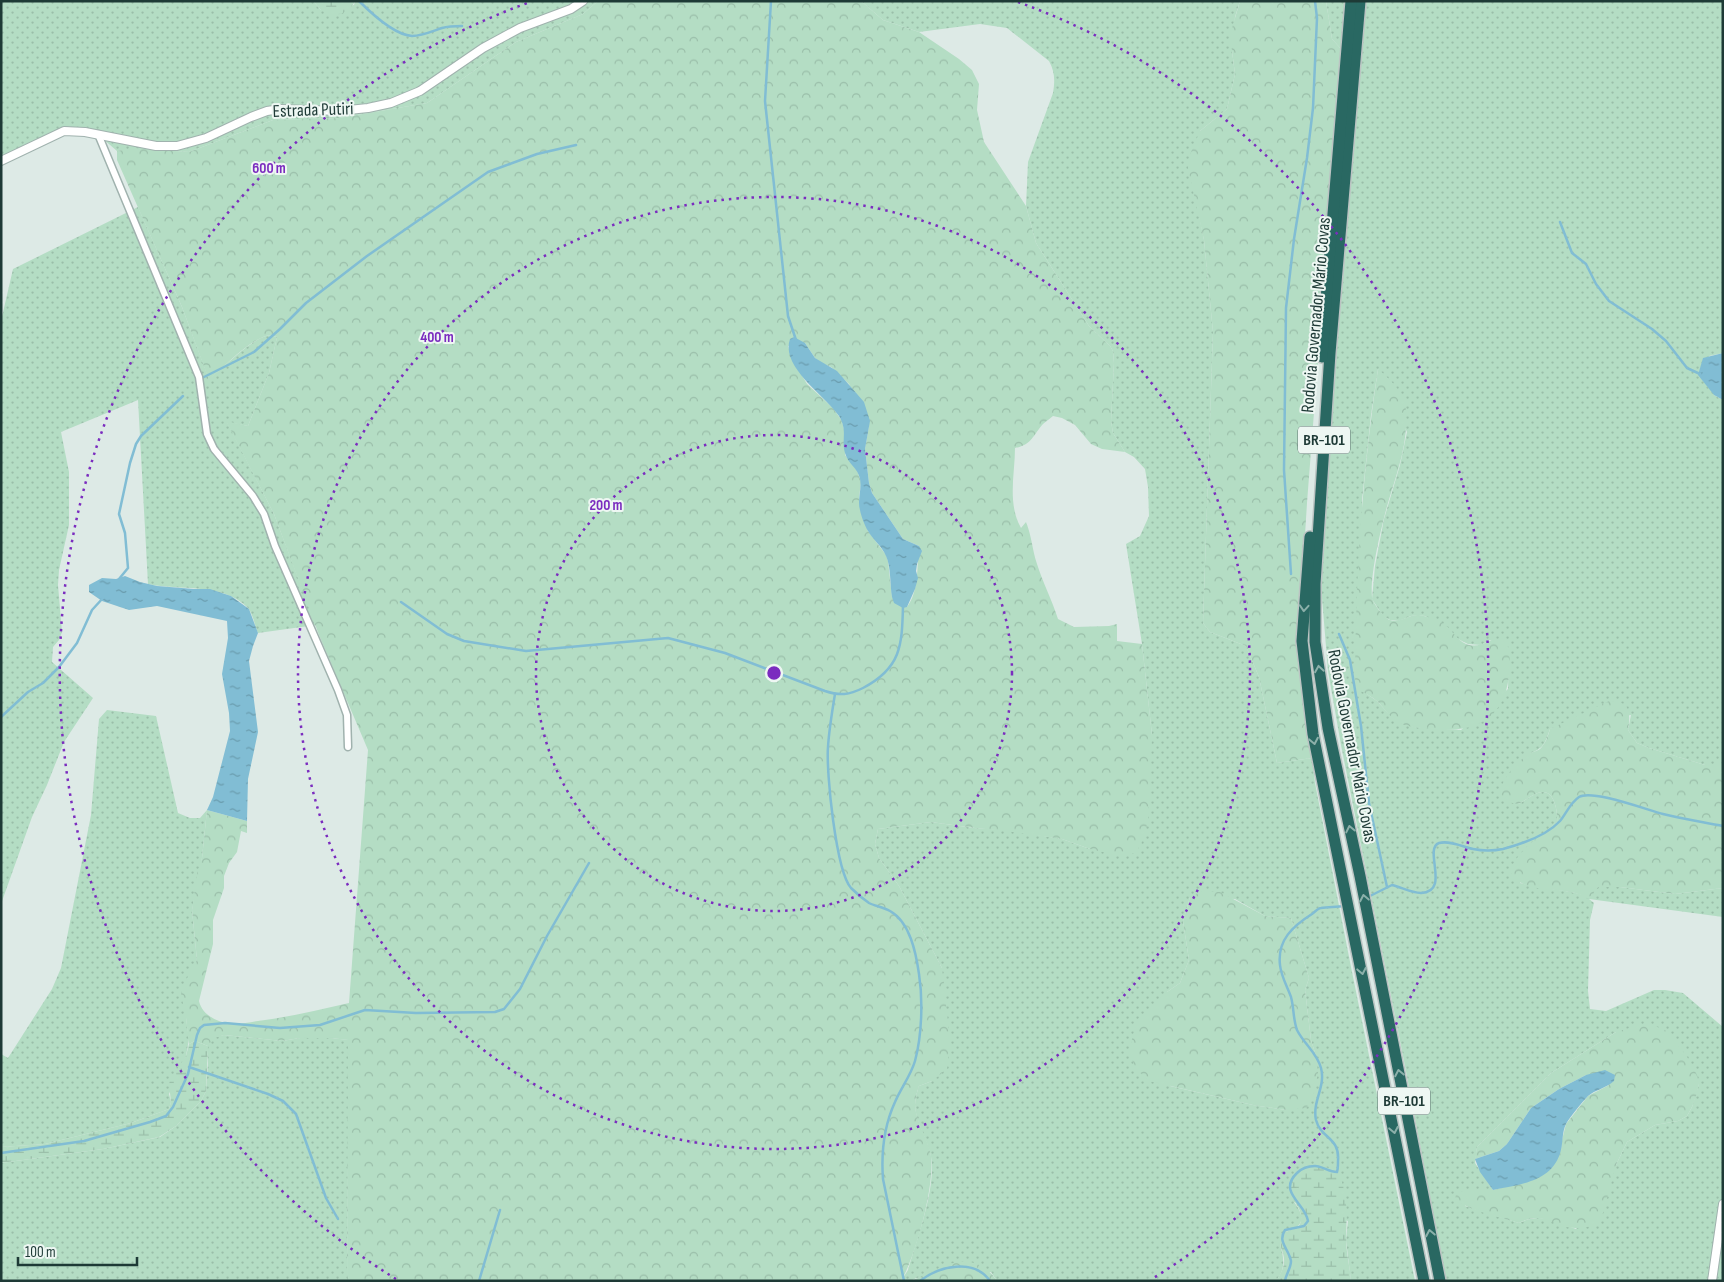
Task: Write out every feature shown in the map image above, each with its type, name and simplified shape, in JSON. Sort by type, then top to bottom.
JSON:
[{"type":"highway","name":"Rodovia Governador Mário Covas","points":[[1351,1],[1326,299],[1302,641],[1313,734],[1424,1281]]},
{"type":"highway","name":"Rodovia Governador Mário Covas","points":[[1360,1],[1330,353],[1315,584],[1315,642],[1326,718],[1369,920],[1440,1281]]},
{"type":"street","name":"Estrada Putiri","points":[[1,160],[64,131],[98,134],[156,146],[177,146],[206,138],[251,117],[267,112],[280,110],[339,111],[391,103],[420,91],[483,48],[520,28],[571,9],[583,1]]},
{"type":"street","points":[[98,134],[199,377],[207,434],[214,449],[253,496],[264,514],[338,690],[347,715],[348,747]]},
{"type":"street","points":[[1712,1281],[1723,1204]]},
{"type":"green space","points":[[1,1],[313,1],[321,10],[354,5],[355,1],[598,1],[583,14],[516,42],[427,103],[339,118],[273,120],[189,152],[133,149],[117,151],[102,138],[67,130],[1,157]]},
{"type":"green space","points":[[313,1],[355,1],[346,11],[333,16],[321,10]]},
{"type":"green space","points":[[598,1],[861,1],[883,20],[919,32],[972,70],[979,84],[977,110],[984,142],[1026,206],[1036,243],[1089,326],[1113,351],[1111,421],[1113,433],[1125,452],[1102,449],[1091,444],[1075,425],[1062,418],[1053,416],[1043,424],[1029,442],[1015,448],[1013,499],[1014,509],[1021,528],[1026,522],[1037,564],[1058,619],[1074,627],[1117,624],[1117,641],[1142,644],[1152,735],[1148,822],[1141,844],[1136,852],[1125,857],[1090,849],[1062,839],[931,822],[878,829],[875,844],[879,858],[899,886],[942,968],[950,1041],[947,1069],[932,1081],[919,1086],[916,1098],[916,1112],[931,1156],[930,1184],[923,1220],[913,1255],[901,1281],[347,1281],[348,1040],[300,1038],[282,1041],[224,1035],[214,1038],[208,1046],[195,1041],[189,1044],[181,994],[197,960],[192,910],[197,874],[202,858],[207,810],[247,821],[247,833],[241,831],[237,852],[229,863],[224,876],[224,888],[213,920],[213,944],[199,1001],[203,1010],[216,1020],[237,1024],[349,1003],[368,750],[319,635],[274,514],[226,421],[248,426],[269,373],[277,337],[266,336],[251,344],[209,380],[182,307],[117,160],[117,151],[133,148],[189,152],[273,120],[339,118],[427,103],[516,42],[583,14]],"holes":[[[805,343],[815,358],[831,367],[849,384],[869,426],[865,449],[872,493],[903,539],[919,546],[916,586],[907,607],[892,597],[886,555],[868,531],[859,498],[861,482],[857,470],[845,455],[845,434],[842,421],[833,408],[807,384],[792,359],[788,346]]]},
{"type":"green space","points":[[861,1],[1240,1],[1235,17],[1232,51],[1235,74],[1227,109],[1200,131],[1199,215],[1204,240],[1213,332],[1203,623],[1210,632],[1246,646],[1259,677],[1277,763],[1312,758],[1315,783],[1351,967],[1415,1281],[1351,1281],[1346,1240],[1348,1221],[1294,1202],[1300,1211],[1301,1220],[1298,1226],[1287,1231],[1280,1244],[1283,1268],[1276,1281],[997,1281],[991,1272],[901,1281],[908,1270],[924,1217],[932,1176],[931,1156],[918,1120],[915,1103],[919,1086],[932,1081],[942,968],[899,886],[879,858],[875,844],[878,829],[931,822],[1006,830],[1062,839],[1090,849],[1152,735],[1142,644],[1126,544],[1140,536],[1149,516],[1145,469],[1134,457],[1125,452],[1113,433],[1111,421],[1113,351],[1089,326],[1036,243],[1026,206],[1028,162],[1053,93],[1054,77],[1049,61],[1007,28],[980,24],[919,32],[883,20]],"holes":[[[1190,897],[1235,899],[1265,916],[1291,918],[1309,978],[1305,990],[1311,1040],[1316,1056],[1286,1110],[1253,1105],[1170,1086],[1167,992],[1180,983],[1189,960],[1183,921]]]},
{"type":"green space","points":[[1240,1],[1326,1],[1332,39],[1342,50],[1307,503],[1298,648],[1312,758],[1277,763],[1259,677],[1246,646],[1210,632],[1203,623],[1213,332],[1204,240],[1188,168],[1191,152],[1200,131],[1227,109],[1235,74],[1230,35]]},
{"type":"green space","points":[[1326,1],[1345,1],[1342,50],[1332,39]]},
{"type":"green space","points":[[1366,1],[1723,1],[1723,353],[1709,356],[1714,395],[1723,400],[1723,765],[1705,765],[1637,743],[1628,730],[1631,715],[1550,729],[1544,744],[1531,753],[1518,804],[1537,793],[1547,793],[1555,804],[1557,818],[1557,822],[1550,828],[1520,883],[1583,895],[1598,887],[1620,887],[1675,894],[1723,888],[1723,917],[1589,899],[1594,903],[1590,920],[1588,991],[1590,1009],[1606,1011],[1654,990],[1683,993],[1723,1027],[1723,1281],[1446,1281],[1328,671],[1321,586],[1332,409]],"holes":[[[1378,369],[1407,432],[1400,465],[1384,519],[1375,566],[1372,599],[1383,616],[1390,620],[1399,621],[1411,616],[1425,616],[1449,629],[1456,638],[1468,644],[1481,645],[1490,640],[1509,648],[1508,689],[1461,730],[1414,727],[1388,713],[1377,701],[1364,692],[1362,500]],[[1616,1032],[1699,1084],[1692,1107],[1687,1116],[1678,1121],[1655,1125],[1627,1142],[1616,1165],[1576,1229],[1541,1218],[1534,1218],[1519,1223],[1465,1206],[1465,1190],[1493,1190],[1475,1163],[1477,1147],[1551,1073]]]},
{"type":"green space","points":[[138,207],[182,307],[209,379],[252,343],[266,336],[277,337],[269,373],[248,426],[227,422],[274,514],[316,625],[258,633],[248,608],[226,594],[201,589],[148,584],[138,400],[61,432],[69,472],[69,525],[59,570],[58,585],[62,632],[59,640],[53,647],[52,662],[93,698],[64,742],[32,817],[1,904],[1,321],[13,269]]},
{"type":"green space","points":[[1378,369],[1394,384],[1403,399],[1406,408],[1406,428],[1399,467],[1377,547],[1372,579],[1373,599],[1376,606],[1390,620],[1397,621],[1415,615],[1422,616],[1444,624],[1459,640],[1466,644],[1481,645],[1493,640],[1502,639],[1509,648],[1510,668],[1508,685],[1503,699],[1485,721],[1471,727],[1434,729],[1404,725],[1394,719],[1378,702],[1355,688],[1360,528],[1372,408]]},
{"type":"green space","points":[[1609,701],[1625,705],[1629,713],[1628,730],[1637,743],[1705,765],[1723,765],[1723,888],[1675,894],[1620,887],[1598,887],[1588,899],[1579,894],[1525,885],[1516,879],[1510,871],[1524,849],[1557,822],[1557,814],[1553,799],[1550,795],[1543,792],[1537,793],[1518,804],[1507,802],[1499,793],[1504,781],[1520,760],[1541,748],[1547,739],[1550,729]]},
{"type":"green space","points":[[107,710],[156,716],[178,813],[190,818],[200,818],[207,810],[202,858],[192,910],[197,960],[186,1018],[189,1039],[186,1056],[169,1094],[171,1102],[169,1109],[131,1123],[45,1144],[1,1147],[1,1054],[8,1058],[52,989],[61,968],[91,815],[99,719]]},
{"type":"green space","points":[[1202,891],[1220,892],[1265,916],[1291,918],[1309,978],[1305,990],[1311,1040],[1316,1056],[1318,1073],[1313,1097],[1306,1108],[1286,1110],[1253,1105],[1149,1081],[1136,1069],[1129,1051],[1137,1020],[1167,992],[1180,983],[1189,960],[1183,921],[1190,897]]},
{"type":"green space","points":[[1647,1023],[1665,1030],[1686,1055],[1697,1075],[1699,1084],[1697,1093],[1687,1116],[1678,1121],[1655,1125],[1627,1142],[1616,1165],[1603,1213],[1596,1225],[1579,1228],[1569,1227],[1536,1218],[1519,1223],[1478,1211],[1455,1200],[1456,1194],[1465,1190],[1493,1190],[1532,1180],[1561,1150],[1566,1124],[1588,1096],[1609,1085],[1586,1075],[1559,1089],[1531,1108],[1507,1144],[1499,1151],[1475,1159],[1477,1147],[1551,1073],[1616,1032]]},
{"type":"green space","points":[[224,1035],[282,1041],[300,1038],[349,1040],[347,1281],[1,1281],[1,1163],[103,1149],[160,1137],[176,1126],[201,1101],[206,1091],[207,1047],[214,1037]]},
{"type":"green space","points":[[195,1041],[208,1046],[206,1091],[201,1101],[176,1126],[159,1137],[103,1149],[1,1163],[1,1147],[45,1144],[131,1123],[169,1109],[171,1102],[169,1084],[171,1078],[186,1056],[189,1044]]},
{"type":"green space","points":[[1311,1164],[1337,1170],[1341,1178],[1346,1203],[1346,1243],[1351,1281],[1276,1281],[1282,1271],[1284,1262],[1280,1245],[1282,1236],[1287,1231],[1299,1226],[1300,1223],[1300,1212],[1290,1194],[1292,1184],[1296,1176]]},
{"type":"green space","points":[[966,1261],[984,1268],[997,1281],[911,1281],[948,1264]]},
{"type":"water","points":[[794,337],[805,343],[815,358],[837,371],[864,402],[870,421],[865,449],[872,493],[903,539],[919,546],[922,551],[917,564],[918,578],[907,607],[903,608],[894,603],[888,560],[868,531],[862,518],[859,506],[860,479],[845,453],[842,421],[833,408],[806,380],[792,360],[789,350],[790,339]]},
{"type":"water","points":[[1723,353],[1723,400],[1714,395],[1698,375],[1703,358]]},
{"type":"water","points":[[125,576],[157,586],[210,589],[231,596],[249,609],[258,633],[249,661],[258,732],[248,779],[247,821],[207,810],[213,797],[230,731],[229,713],[222,674],[228,638],[227,621],[157,606],[129,610],[102,601],[89,592],[89,585],[102,578],[116,579]]},
{"type":"water","points":[[1605,1070],[1615,1075],[1614,1081],[1588,1096],[1570,1118],[1564,1130],[1557,1161],[1551,1169],[1534,1180],[1493,1190],[1480,1172],[1475,1159],[1499,1151],[1507,1144],[1531,1108],[1559,1089],[1586,1075]]},
{"type":"waterway","points":[[359,1],[384,23],[405,35],[416,36],[445,27],[462,26]]},
{"type":"waterway","points":[[771,1],[765,101],[788,316],[796,340]]},
{"type":"waterway","points":[[1291,574],[1284,470],[1286,308],[1313,108],[1317,18],[1315,1]]},
{"type":"waterway","points":[[202,378],[254,352],[306,303],[367,256],[488,172],[537,154],[576,145]]},
{"type":"waterway","points":[[1560,222],[1572,253],[1586,264],[1596,284],[1609,301],[1652,329],[1666,341],[1687,368],[1700,374]]},
{"type":"waterway","points":[[119,579],[128,568],[125,533],[119,514],[136,444],[141,436],[183,396]]},
{"type":"waterway","points":[[1,717],[28,692],[43,683],[59,667],[77,643],[92,610],[103,598]]},
{"type":"waterway","points":[[401,602],[447,634],[464,641],[526,651],[668,638],[725,653],[835,694],[849,693],[863,688],[876,680],[892,664],[900,644],[903,606]]},
{"type":"waterway","points":[[1339,634],[1350,660],[1361,726],[1369,803],[1387,887]]},
{"type":"waterway","points":[[835,694],[829,734],[828,760],[830,798],[841,862],[846,878],[853,890],[869,903],[890,911],[903,923],[911,939],[918,966],[921,1018],[917,1051],[911,1071],[891,1111],[882,1159],[883,1179],[904,1281]]},
{"type":"waterway","points":[[1368,897],[1392,885],[1417,893],[1430,891],[1434,886],[1436,878],[1434,853],[1435,847],[1439,843],[1452,843],[1473,849],[1488,850],[1518,845],[1548,831],[1560,821],[1576,799],[1586,795],[1607,798],[1663,814],[1723,826]]},
{"type":"waterway","points":[[1,1153],[84,1141],[166,1116],[173,1107],[188,1074],[197,1035],[200,1028],[204,1025],[225,1023],[280,1028],[320,1025],[365,1010],[416,1013],[495,1012],[504,1009],[520,989],[547,936],[589,863]]},
{"type":"waterway","points":[[1285,1281],[1291,1261],[1283,1242],[1283,1234],[1285,1230],[1304,1226],[1308,1221],[1303,1209],[1291,1192],[1292,1180],[1299,1172],[1310,1167],[1318,1166],[1337,1172],[1338,1153],[1333,1142],[1318,1126],[1316,1120],[1315,1113],[1322,1081],[1321,1068],[1317,1058],[1297,1030],[1291,997],[1281,969],[1281,948],[1293,929],[1320,908],[1344,906]]},
{"type":"waterway","points":[[189,1067],[268,1094],[283,1101],[296,1114],[326,1198],[338,1219]]},
{"type":"waterway","points":[[479,1281],[500,1210]]},
{"type":"waterway","points":[[920,1281],[937,1271],[956,1267],[975,1269],[990,1281]]}]
